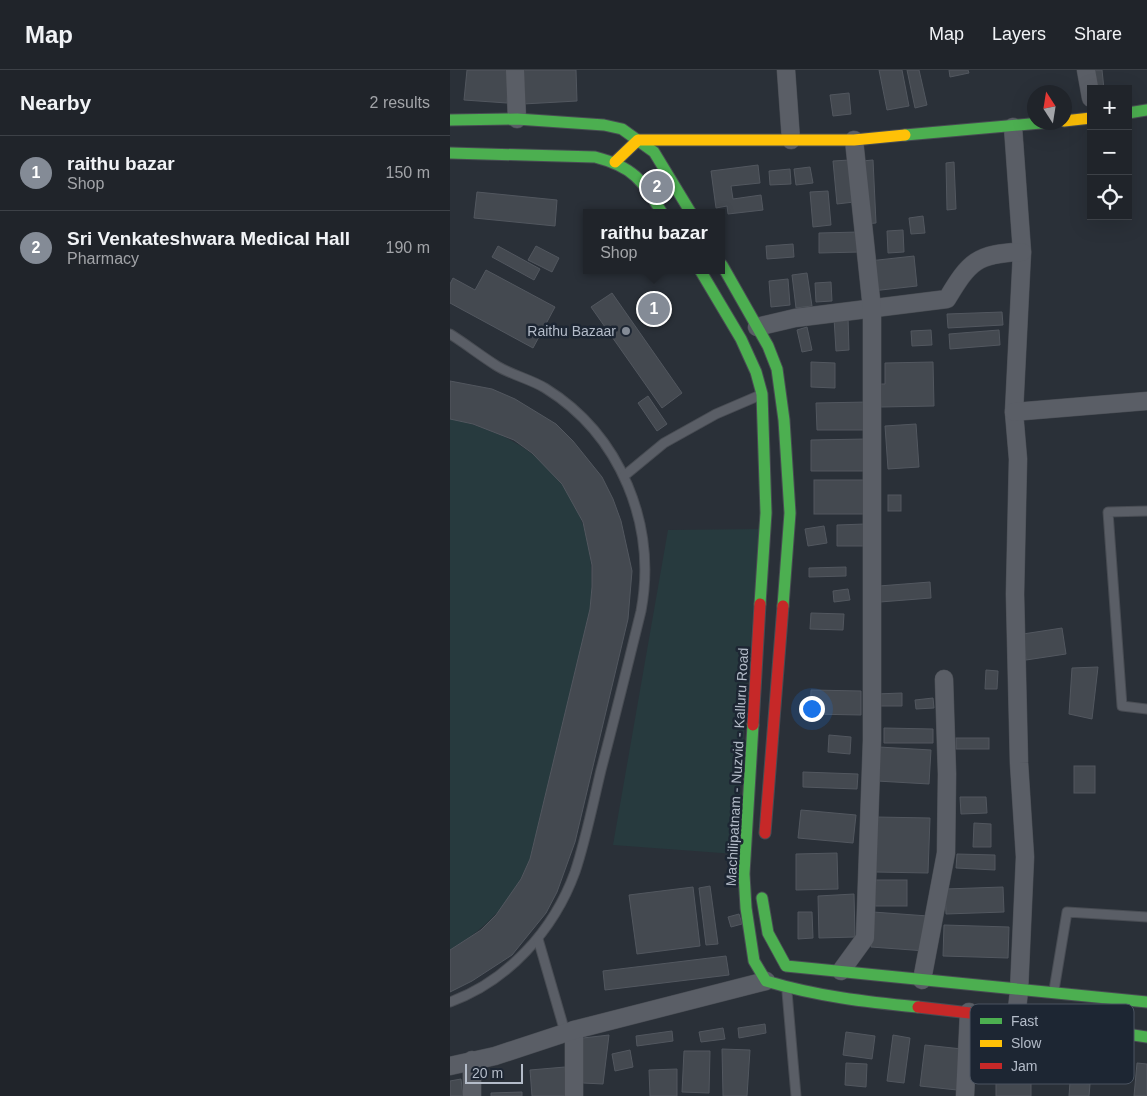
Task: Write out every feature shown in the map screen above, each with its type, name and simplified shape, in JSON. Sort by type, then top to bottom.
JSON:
[{"type":"main road","points":[[1132,112],[1147,110]]},
{"type":"main road","points":[[1072,120],[1087,118]]},
{"type":"main road","points":[[450,120],[517,119],[604,125],[622,129],[654,152],[689,209]]},
{"type":"main road","points":[[615,162],[638,140],[854,140],[1027,125]]},
{"type":"main road","points":[[450,153],[595,157],[615,162],[637,174],[659,209]]},
{"type":"main road","points":[[725,270],[757,326],[777,369],[782,394],[790,514],[783,626],[764,848]]},
{"type":"main road","name":"Machilipatnam - Nuzvid - Kalluru Road","points":[[702,274],[741,339],[756,372],[762,394],[766,513],[744,874],[746,908],[754,961],[766,981]]},
{"type":"main road","points":[[760,886],[768,933],[786,966]]},
{"type":"main road","points":[[766,981],[786,966],[1019,991],[1147,1002]]},
{"type":"main road","points":[[766,981],[787,988],[852,1000],[969,1012]]},
{"type":"main road","points":[[1134,1035],[1147,1037]]},
{"type":"street","points":[[515,70],[517,119]]},
{"type":"street","points":[[786,70],[791,140]]},
{"type":"street","points":[[1086,70],[1089,85]]},
{"type":"street","points":[[1013,127],[1022,252],[1014,412],[1018,459],[1015,594],[1018,733],[1024,857],[1018,1004]]},
{"type":"street","points":[[841,971],[865,938],[870,854],[872,740],[872,309],[854,140]]},
{"type":"street","points":[[757,326],[795,318],[947,299],[969,265],[998,253],[1022,252]]},
{"type":"street","points":[[1014,412],[1147,401]]},
{"type":"street","points":[[922,980],[946,854],[947,774],[944,679]]},
{"type":"street","points":[[450,1066],[495,1056],[570,1031],[766,981]]},
{"type":"street","points":[[965,1096],[969,1012]]},
{"type":"street","points":[[570,1031],[574,1096]]},
{"type":"street","points":[[472,1060],[472,1096]]},
{"type":"lane","points":[[450,334],[499,367],[530,380],[566,403],[602,441],[624,476],[637,510],[643,534],[646,573],[641,612],[575,871],[566,895],[538,939],[520,958],[479,989],[450,1002]]},
{"type":"lane","points":[[624,476],[664,443],[716,414],[762,394]]},
{"type":"lane","points":[[1147,511],[1108,512],[1122,706],[1147,709]]},
{"type":"lane","points":[[1053,994],[1067,912],[1147,917]]},
{"type":"lane","points":[[538,939],[570,1031]]},
{"type":"lane","points":[[787,988],[796,1096]]},
{"type":"green space","points":[[450,419],[485,428],[515,442],[541,461],[561,483],[577,510],[587,539],[591,573],[590,609],[530,859],[523,875],[498,912],[477,931],[450,950]]},
{"type":"green space","points":[[759,529],[735,854],[613,845],[668,530]]},
{"type":"building","points":[[467,70],[509,70],[507,103],[464,100]]},
{"type":"building","points":[[521,70],[576,70],[577,101],[523,104]]},
{"type":"building","points":[[879,70],[902,70],[909,106],[887,110]]},
{"type":"building","points":[[907,70],[919,70],[927,105],[915,108]]},
{"type":"building","points":[[949,70],[968,70],[969,73],[950,77]]},
{"type":"building","points":[[1090,70],[1102,70],[1104,85],[1092,85]]},
{"type":"building","points":[[849,93],[851,114],[833,116],[830,95]]},
{"type":"building","points":[[850,160],[854,202],[837,204],[833,161]]},
{"type":"building","points":[[873,160],[876,223],[865,224],[862,161]]},
{"type":"building","points":[[954,162],[956,209],[947,210],[946,163]]},
{"type":"building","points":[[758,165],[760,183],[731,186],[733,199],[761,195],[763,210],[728,214],[727,206],[716,208],[711,171]]},
{"type":"building","points":[[810,167],[813,183],[796,185],[794,169]]},
{"type":"building","points":[[790,169],[791,184],[770,185],[769,171]]},
{"type":"building","points":[[828,191],[831,225],[813,227],[810,192]]},
{"type":"building","points":[[477,192],[557,200],[555,226],[474,218]]},
{"type":"building","points":[[923,216],[925,233],[911,234],[909,218]]},
{"type":"building","points":[[903,230],[904,252],[888,253],[887,231]]},
{"type":"building","points":[[859,232],[860,252],[819,253],[819,233]]},
{"type":"building","points":[[793,244],[794,257],[767,259],[766,246]]},
{"type":"building","points":[[498,246],[540,269],[534,280],[492,257]]},
{"type":"building","points":[[536,246],[559,258],[552,272],[528,260]]},
{"type":"building","points":[[914,256],[917,286],[872,291],[869,261]]},
{"type":"building","points":[[486,270],[555,307],[533,348],[450,303],[450,284],[453,278],[475,290]]},
{"type":"building","points":[[807,273],[812,306],[796,308],[792,275]]},
{"type":"building","points":[[788,279],[790,305],[771,307],[769,281]]},
{"type":"building","points":[[831,282],[832,301],[816,302],[815,283]]},
{"type":"building","points":[[612,293],[682,393],[662,408],[591,307]]},
{"type":"building","points":[[1002,312],[1003,325],[948,328],[947,314]]},
{"type":"building","points":[[848,317],[849,350],[836,351],[834,318]]},
{"type":"building","points":[[807,327],[812,350],[802,352],[797,330]]},
{"type":"building","points":[[931,330],[932,345],[912,346],[911,331]]},
{"type":"building","points":[[999,330],[1000,345],[950,349],[949,334]]},
{"type":"building","points":[[811,362],[835,363],[835,388],[811,387]]},
{"type":"building","points":[[933,362],[934,406],[881,407],[880,384],[885,384],[885,363]]},
{"type":"building","points":[[450,381],[492,389],[515,399],[556,424],[573,441],[602,477],[613,499],[621,521],[632,571],[628,619],[575,842],[557,892],[546,913],[512,955],[472,981],[450,992],[450,950],[481,930],[496,915],[521,879],[530,859],[590,609],[592,565],[583,522],[562,484],[532,453],[514,440],[473,424],[450,419]]},
{"type":"building","points":[[648,396],[667,424],[657,431],[638,403]]},
{"type":"building","points":[[868,402],[868,430],[817,430],[816,403]]},
{"type":"building","points":[[916,424],[919,467],[888,469],[885,426]]},
{"type":"building","points":[[867,439],[867,471],[811,471],[811,440]]},
{"type":"building","points":[[814,480],[867,480],[867,514],[814,514]]},
{"type":"building","points":[[888,495],[901,495],[901,511],[888,511]]},
{"type":"building","points":[[865,524],[866,546],[837,546],[837,525]]},
{"type":"building","points":[[824,526],[827,543],[808,546],[805,529]]},
{"type":"building","points":[[846,567],[846,576],[809,577],[809,568]]},
{"type":"building","points":[[930,582],[931,598],[880,602],[879,586]]},
{"type":"building","points":[[848,589],[850,600],[834,602],[833,591]]},
{"type":"building","points":[[811,613],[844,614],[843,630],[810,629]]},
{"type":"building","points":[[1062,628],[1066,654],[1026,660],[1023,634]]},
{"type":"building","points":[[1098,667],[1092,719],[1069,714],[1072,668]]},
{"type":"building","points":[[986,670],[998,671],[997,689],[985,689]]},
{"type":"building","points":[[811,690],[861,691],[861,715],[810,714]]},
{"type":"building","points":[[902,693],[902,706],[875,706],[875,694]]},
{"type":"building","points":[[933,698],[934,708],[916,709],[915,700]]},
{"type":"building","points":[[884,728],[933,729],[933,743],[884,743]]},
{"type":"building","points":[[829,735],[851,737],[850,754],[828,752]]},
{"type":"building","points":[[956,738],[989,738],[989,749],[956,749]]},
{"type":"building","points":[[879,747],[931,750],[929,784],[877,781]]},
{"type":"building","points":[[1074,766],[1095,766],[1095,793],[1074,793]]},
{"type":"building","points":[[803,772],[858,774],[857,789],[803,787]]},
{"type":"building","points":[[960,797],[986,797],[987,813],[961,814]]},
{"type":"building","points":[[801,810],[856,815],[853,843],[798,838]]},
{"type":"building","points":[[876,817],[930,818],[928,873],[875,872]]},
{"type":"building","points":[[974,823],[991,824],[991,847],[973,847]]},
{"type":"building","points":[[837,853],[838,889],[796,890],[796,854]]},
{"type":"building","points":[[957,854],[995,855],[995,870],[956,868]]},
{"type":"building","points":[[875,880],[907,880],[907,906],[875,906]]},
{"type":"building","points":[[710,886],[718,944],[706,945],[699,888]]},
{"type":"building","points":[[693,887],[700,946],[637,954],[629,895]]},
{"type":"building","points":[[1003,887],[1004,912],[946,914],[945,889]]},
{"type":"building","points":[[854,894],[855,937],[819,938],[818,896]]},
{"type":"building","points":[[798,912],[812,912],[813,938],[798,939]]},
{"type":"building","points":[[873,912],[928,916],[926,951],[871,947]]},
{"type":"building","points":[[739,914],[742,924],[731,927],[728,917]]},
{"type":"building","points":[[944,925],[1009,927],[1008,958],[943,956]]},
{"type":"building","points":[[726,956],[729,975],[605,990],[603,971]]},
{"type":"building","points":[[765,1024],[766,1033],[739,1038],[738,1028]]},
{"type":"building","points":[[723,1028],[725,1039],[701,1042],[699,1032]]},
{"type":"building","points":[[672,1031],[673,1041],[637,1046],[636,1036]]},
{"type":"building","points":[[846,1032],[875,1036],[872,1059],[843,1055]]},
{"type":"building","points":[[609,1035],[603,1084],[583,1083],[583,1038]]},
{"type":"building","points":[[893,1035],[910,1038],[904,1083],[887,1081]]},
{"type":"building","points":[[925,1045],[962,1049],[957,1090],[920,1086]]},
{"type":"building","points":[[722,1049],[750,1050],[747,1096],[723,1096]]},
{"type":"building","points":[[630,1050],[633,1067],[615,1071],[612,1054]]},
{"type":"building","points":[[684,1051],[710,1051],[709,1093],[682,1092]]},
{"type":"building","points":[[846,1063],[867,1064],[866,1087],[845,1085]]},
{"type":"building","points":[[1137,1063],[1147,1064],[1147,1096],[1134,1096]]},
{"type":"building","points":[[565,1067],[567,1096],[532,1096],[530,1070]]},
{"type":"building","points":[[677,1069],[677,1096],[650,1096],[649,1070]]},
{"type":"building","points":[[461,1079],[463,1096],[450,1096],[450,1081]]},
{"type":"building","points":[[996,1084],[1031,1084],[1031,1096],[996,1096]]},
{"type":"building","points":[[1070,1084],[1090,1084],[1089,1096],[1069,1096]]},
{"type":"building","points":[[522,1092],[522,1096],[491,1096],[491,1093]]},
{"type":"traffic: fast","points":[[1132,112],[1147,110]]},
{"type":"traffic: fast","points":[[450,120],[517,119],[604,125],[622,129],[654,152],[689,209]]},
{"type":"traffic: fast","points":[[905,135],[1027,124]]},
{"type":"traffic: fast","points":[[450,153],[595,157],[619,165],[636,176],[660,209]]},
{"type":"traffic: fast","points":[[725,270],[768,346],[777,369],[784,420],[790,513],[783,606]]},
{"type":"traffic: fast","points":[[702,274],[741,339],[756,372],[762,394],[766,513],[760,604]]},
{"type":"traffic: fast","points":[[753,725],[744,874],[746,908],[754,961],[766,981],[841,998],[918,1007]]},
{"type":"traffic: fast","points":[[762,898],[768,933],[786,966],[1147,1002]]},
{"type":"traffic: fast","points":[[1134,1035],[1147,1037]]},
{"type":"traffic: slow","points":[[1072,120],[1087,118]]},
{"type":"traffic: slow","points":[[615,162],[638,140],[854,140],[905,135]]},
{"type":"traffic: jam","points":[[753,725],[760,604]]},
{"type":"traffic: jam","points":[[765,833],[783,606]]},
{"type":"traffic: jam","points":[[918,1007],[970,1013]]},
{"type":"place","name":"Sri Venkateshwara Medical Hall","points":[[657,187]]},
{"type":"place","name":"raithu bazar","points":[[654,309]]},
{"type":"place","name":"Raithu Bazaar","points":[[626,331]]}]
